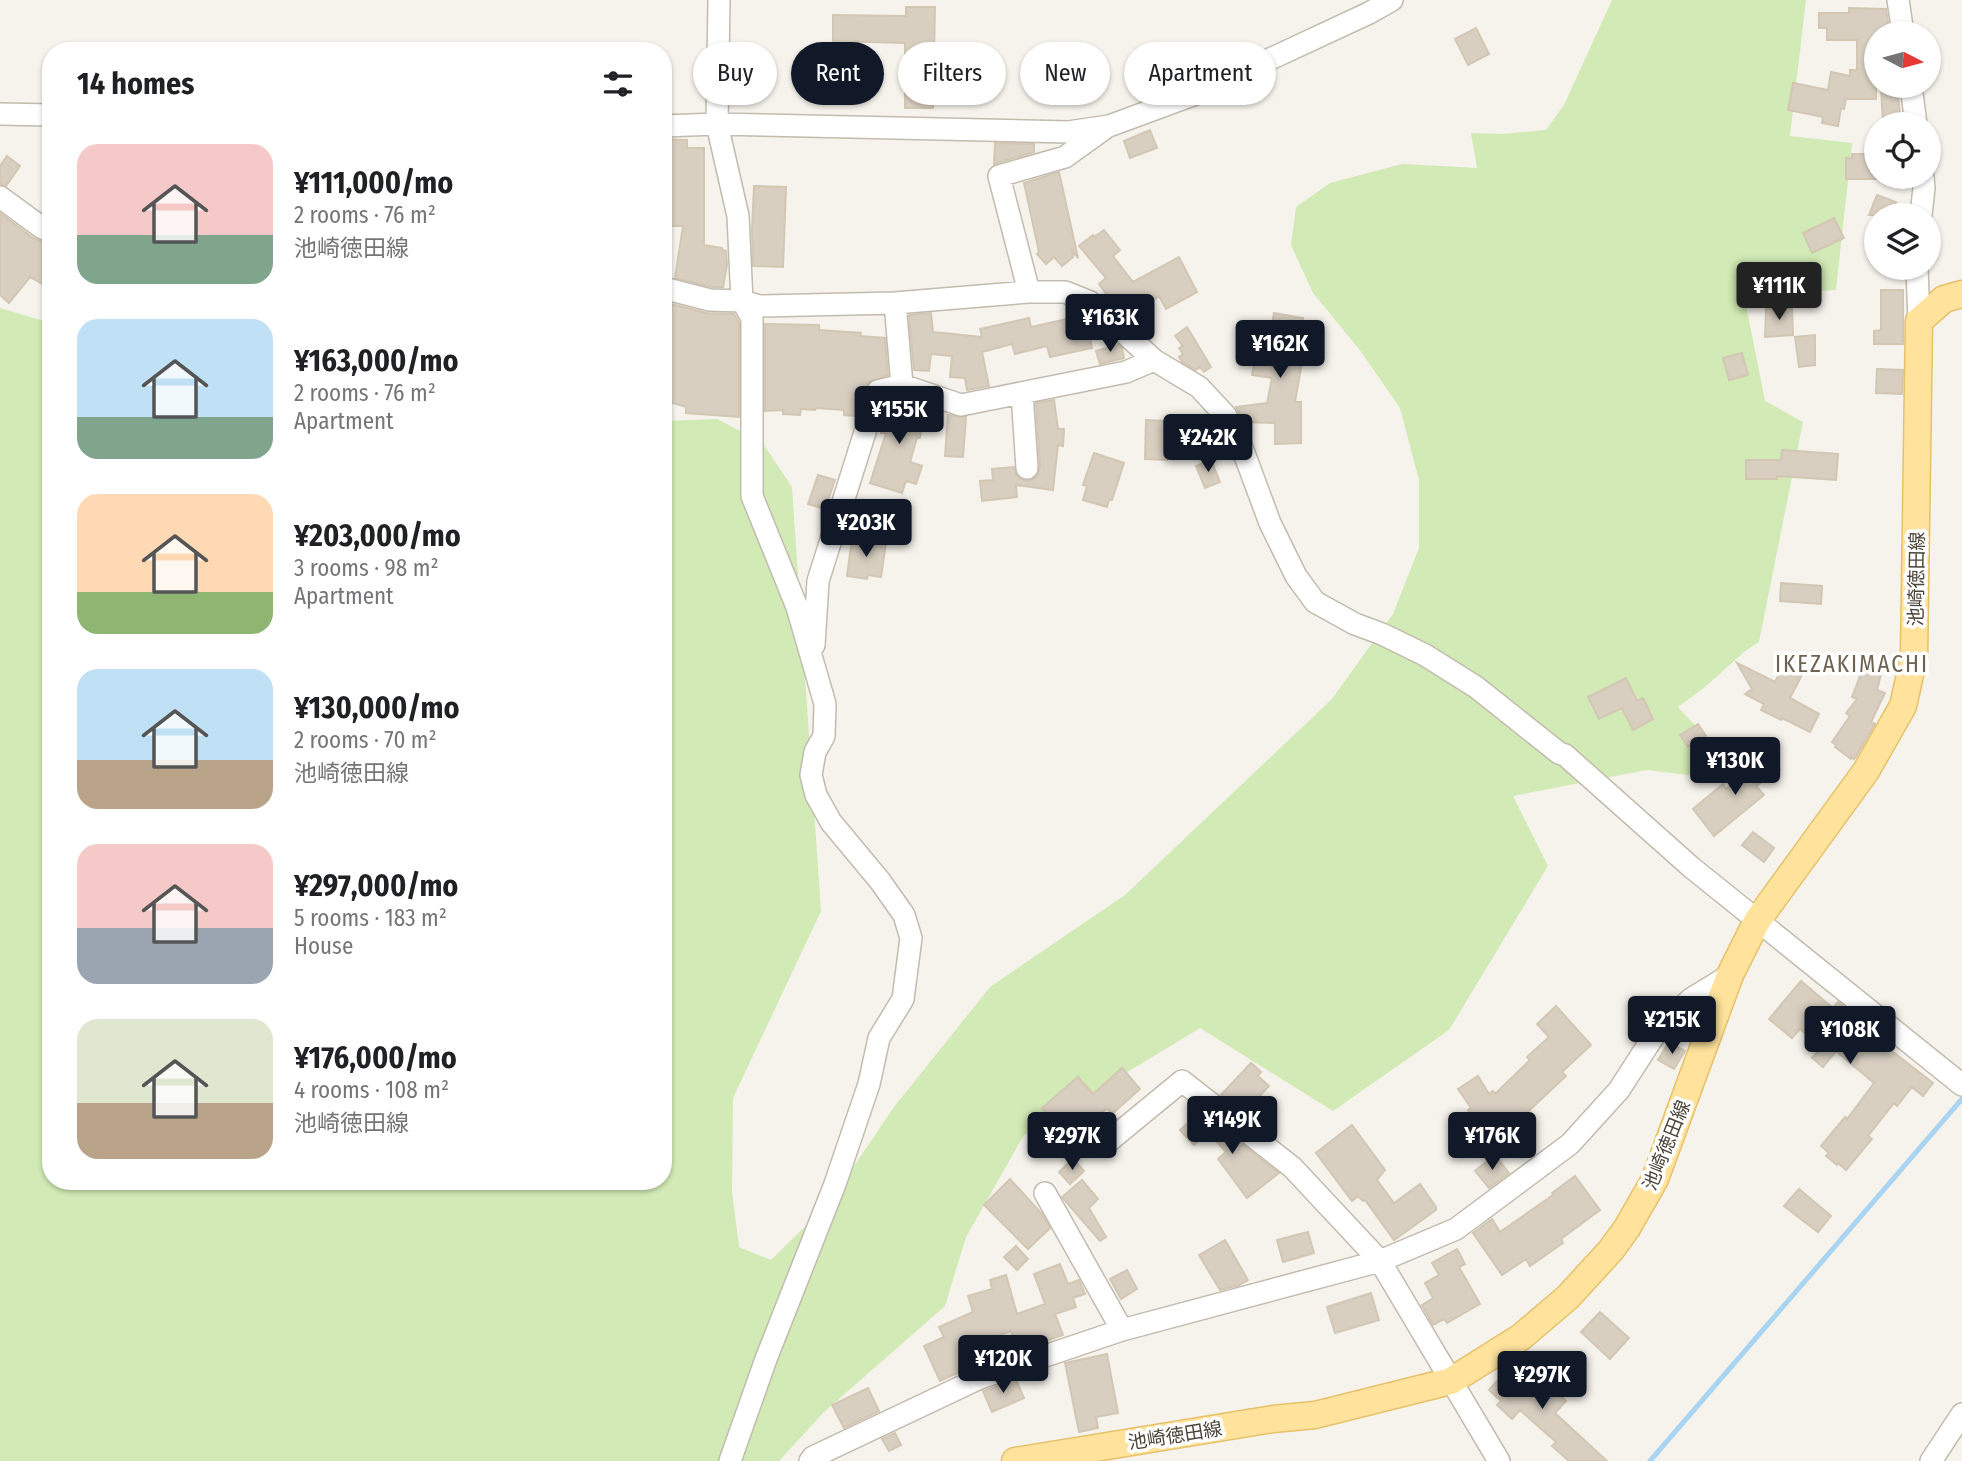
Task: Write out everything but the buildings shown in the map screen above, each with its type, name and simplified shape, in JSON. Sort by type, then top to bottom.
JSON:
[{"type":"main road","points":[[1919,321],[1944,299],[1962,294]]},
{"type":"main road","name":"池崎徳田線","points":[[1015,1461],[1273,1419],[1315,1415],[1451,1381],[1521,1337],[1590,1275],[1627,1228],[1655,1179],[1730,975],[1757,921],[1866,771],[1903,706],[1914,657],[1919,321]]},
{"type":"street","points":[[719,0],[717,124],[738,216],[742,301],[752,318],[752,496],[797,607],[825,704],[824,736],[815,752],[811,775],[816,795],[831,822],[880,881],[904,915],[911,938],[903,999],[879,1038],[869,1084],[835,1184],[766,1359],[730,1461]]},
{"type":"street","points":[[672,126],[717,124],[1068,132],[1109,126],[1196,93],[1392,0]]},
{"type":"street","points":[[1898,0],[1901,21]]},
{"type":"street","points":[[0,114],[42,115]]},
{"type":"street","points":[[1029,292],[999,176],[1065,157],[1109,126]]},
{"type":"street","points":[[0,197],[42,228]]},
{"type":"street","points":[[1917,280],[1919,321]]},
{"type":"street","points":[[672,290],[710,300],[742,301],[760,306],[895,303],[1029,292],[1065,292],[1090,302],[1154,360],[1199,387],[1226,416],[1241,445],[1270,523],[1296,576],[1315,602],[1355,624],[1425,655],[1476,687],[1565,755],[1691,867],[1962,1085]]},
{"type":"street","points":[[895,303],[902,385]]},
{"type":"street","points":[[813,659],[818,581],[878,391],[902,385],[961,405],[1126,372],[1154,360]]},
{"type":"street","points":[[1023,393],[1027,468]]},
{"type":"street","points":[[810,1461],[813,1457],[980,1378],[1122,1331],[1380,1261],[1456,1229],[1570,1144],[1619,1090],[1657,1031],[1691,999],[1730,975]]},
{"type":"street","points":[[1103,1146],[1182,1081],[1292,1167],[1380,1261],[1499,1461]]},
{"type":"street","points":[[1045,1193],[1122,1331]]},
{"type":"street","points":[[1931,1461],[1962,1414]]},
{"type":"green space","points":[[1612,0],[1806,0],[1790,136],[1852,143],[1836,290],[1744,295],[1765,401],[1803,422],[1759,642],[1678,707],[1717,749],[1688,775],[1647,770],[1513,796],[1548,866],[1449,1030],[1333,1111],[1200,1028],[1024,1135],[966,1237],[945,1306],[824,1412],[779,1461],[0,1461],[0,308],[42,320],[42,1190],[672,1190],[672,421],[717,419],[762,442],[792,487],[821,911],[733,1098],[732,1191],[739,1247],[771,1260],[829,1203],[894,1107],[990,987],[1125,895],[1332,699],[1393,614],[1419,548],[1419,480],[1400,408],[1359,349],[1313,293],[1291,245],[1296,207],[1330,183],[1402,164],[1477,168],[1471,133],[1502,134],[1546,130],[1564,105]]},
{"type":"waterway","points":[[1650,1461],[1962,1099]]},
{"type":"district","name":"IKEZAKIMACHI","points":[[1852,664]]}]
